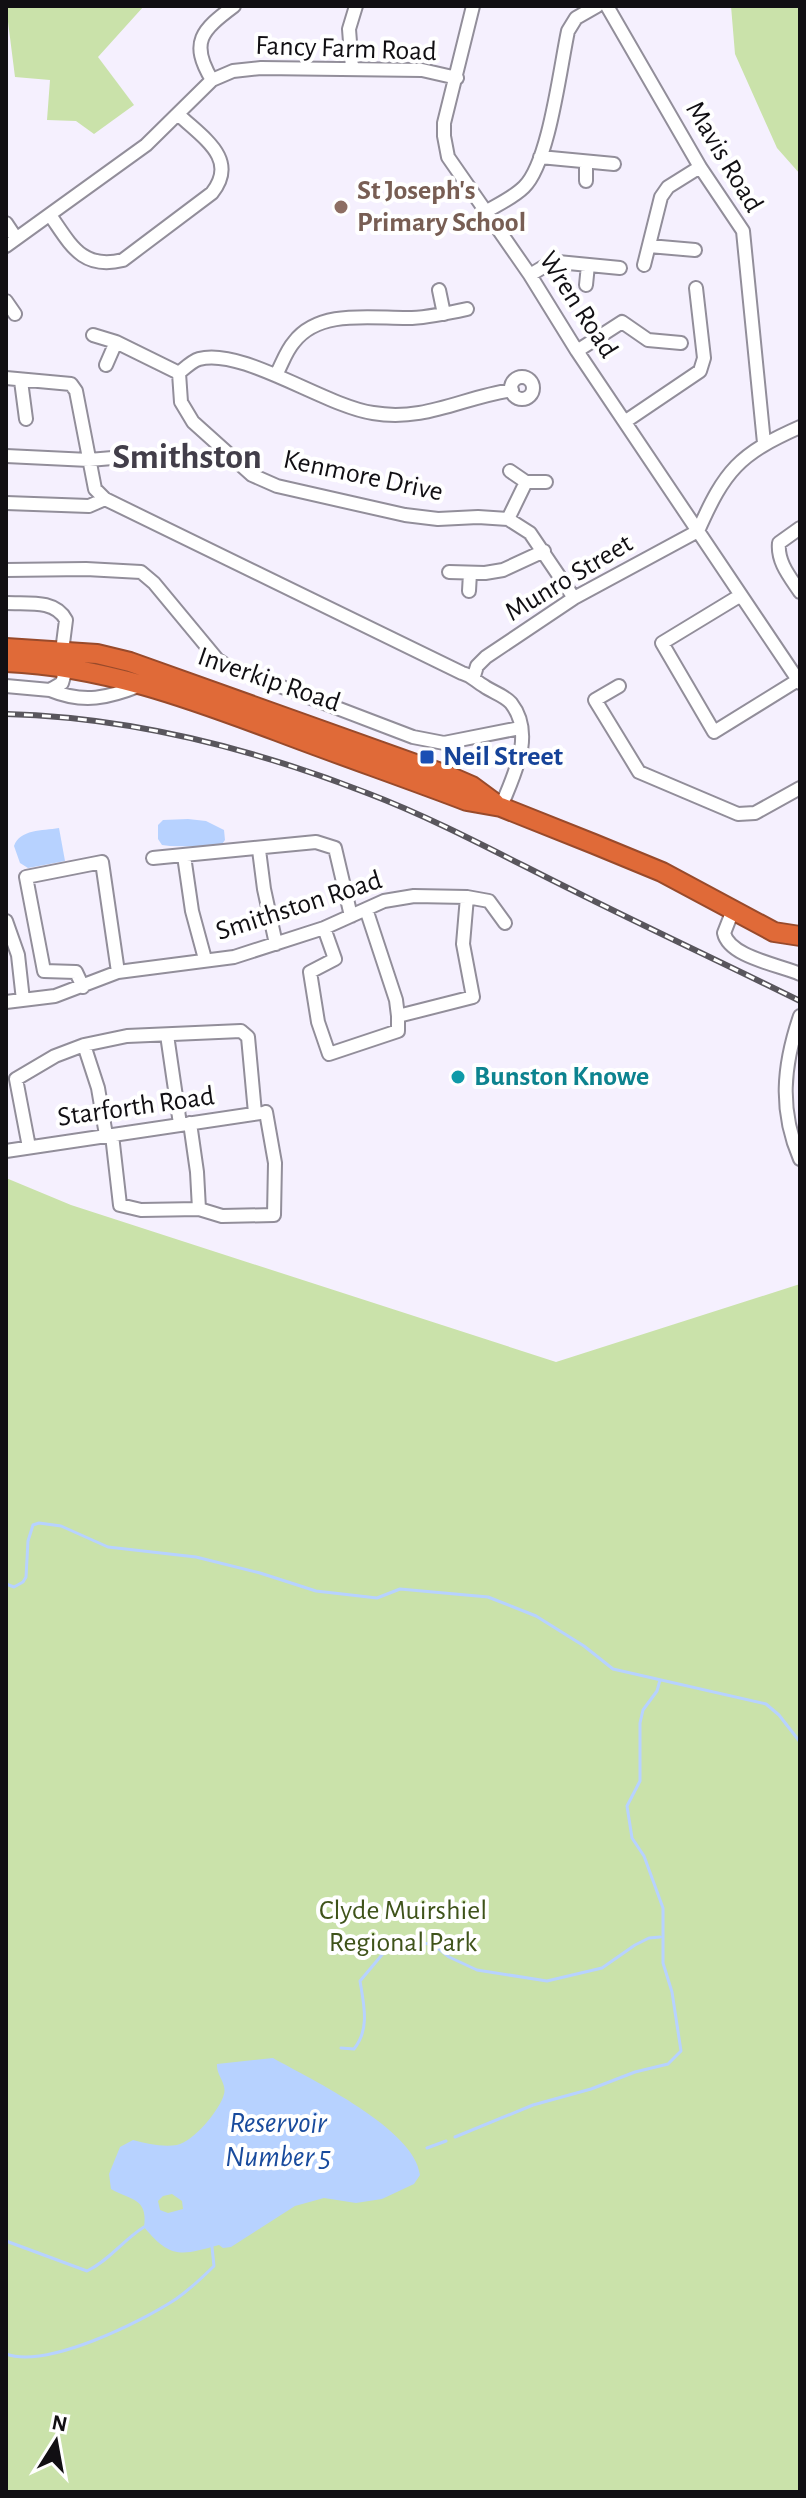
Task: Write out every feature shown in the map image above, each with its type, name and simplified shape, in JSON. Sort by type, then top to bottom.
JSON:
[{"type":"highway","name":"Inverkip Road","points":[[6,648],[62,659],[212,705],[467,801],[501,807],[662,872],[774,932],[800,936]]},
{"type":"highway","name":"Inverkip Road","points":[[6,662],[97,654],[130,662],[375,747],[472,786],[501,807]]},
{"type":"street","points":[[6,223],[11,242],[146,145],[179,115],[212,80],[199,55],[208,25],[234,6]]},
{"type":"street","points":[[352,68],[349,29],[356,6]]},
{"type":"street","name":"Wren Road","points":[[473,6],[444,123],[445,146],[454,166],[530,275],[577,351],[799,682]]},
{"type":"street","points":[[487,211],[524,187],[540,157],[568,31],[576,18],[597,6]]},
{"type":"street","name":"Mavis Road","points":[[607,6],[700,167],[743,231],[764,443]]},
{"type":"street","name":"Fancy Farm Road","points":[[212,80],[233,71],[261,68],[422,70],[457,78]]},
{"type":"street","points":[[50,215],[83,257],[108,263],[123,260],[212,193],[220,183],[222,162],[216,150],[179,115]]},
{"type":"street","points":[[540,157],[614,164]]},
{"type":"street","points":[[586,162],[586,181]]},
{"type":"street","points":[[644,265],[661,197],[668,187],[700,167]]},
{"type":"street","points":[[649,246],[695,250]]},
{"type":"street","points":[[530,275],[550,263],[620,268]]},
{"type":"street","points":[[586,285],[588,265]]},
{"type":"street","points":[[626,421],[700,371],[704,358],[696,288]]},
{"type":"street","points":[[439,290],[444,314]]},
{"type":"street","points":[[6,301],[15,314]]},
{"type":"street","points":[[276,375],[294,340],[311,328],[331,320],[352,317],[413,318],[467,309]]},
{"type":"street","points":[[577,351],[622,322],[648,347],[681,343]]},
{"type":"street","points":[[93,335],[116,342],[179,373],[196,360],[211,357],[230,360],[276,375],[321,397],[375,414],[405,415],[445,409],[490,393],[512,390]]},
{"type":"street","points":[[106,365],[116,342]]},
{"type":"street","name":"Kenmore Drive","points":[[179,373],[181,402],[193,422],[252,475],[277,486],[438,519],[508,519]]},
{"type":"street","points":[[6,378],[71,384],[76,391],[95,489],[105,499],[360,625],[474,676],[486,688],[510,703],[520,728],[522,753],[501,807]]},
{"type":"street","points":[[21,381],[26,419]]},
{"type":"street","points":[[698,531],[715,492],[729,471],[764,443],[800,427]]},
{"type":"street","points":[[6,456],[89,460],[136,456]]},
{"type":"street","points":[[510,471],[526,482],[546,482]]},
{"type":"street","points":[[526,482],[508,519],[530,533],[574,598]]},
{"type":"street","points":[[6,503],[89,506],[105,499]]},
{"type":"street","points":[[800,528],[779,543],[784,567],[800,592]]},
{"type":"street","name":"Munro Street","points":[[474,676],[477,666],[486,657],[574,598],[698,531]]},
{"type":"street","points":[[449,572],[503,570],[544,551]]},
{"type":"street","points":[[6,570],[101,569],[141,572],[154,583],[217,659],[227,666],[413,737],[444,743],[520,728]]},
{"type":"street","points":[[469,591],[470,573]]},
{"type":"street","points":[[741,595],[662,643],[714,732],[799,682]]},
{"type":"street","points":[[6,603],[49,605],[57,608],[66,620],[62,659],[64,676],[62,683],[50,690]]},
{"type":"street","points":[[34,688],[62,659]]},
{"type":"street","points":[[6,686],[109,698],[144,684]]},
{"type":"street","points":[[619,686],[595,700],[639,772],[738,814],[755,813],[800,788]]},
{"type":"street","points":[[153,858],[316,842],[335,848],[351,916]]},
{"type":"street","points":[[259,850],[276,944]]},
{"type":"street","points":[[184,856],[192,911],[205,959]]},
{"type":"street","points":[[83,987],[76,972],[44,971],[26,877],[102,862],[118,972]]},
{"type":"street","name":"Smithston Road","points":[[6,1002],[55,996],[118,972],[234,957],[324,928],[384,901],[414,896],[467,897],[489,901],[505,923]]},
{"type":"street","points":[[398,1016],[473,997],[463,944],[467,897]]},
{"type":"street","points":[[324,928],[335,959],[310,972],[318,1022],[329,1054],[398,1031],[396,1000],[366,909]]},
{"type":"street","points":[[733,910],[724,933],[727,942],[735,949],[800,974]]},
{"type":"street","points":[[6,921],[18,955],[23,1000]]},
{"type":"street","points":[[800,1016],[787,1073],[785,1111],[800,1159]]},
{"type":"street","points":[[29,1147],[16,1079],[55,1056],[84,1045],[127,1036],[241,1031],[248,1037],[275,1163],[274,1215],[222,1216],[199,1209],[141,1210],[120,1205],[109,1135],[84,1045]]},
{"type":"street","points":[[167,1035],[197,1172],[199,1209]]},
{"type":"street","points":[[787,1073],[800,1077]]},
{"type":"street","name":"Starforth Road","points":[[6,1151],[265,1112]]},
{"type":"green space","points":[[6,6],[144,6],[98,57],[134,105],[94,134],[76,121],[47,120],[50,80],[15,77]]},
{"type":"green space","points":[[731,6],[800,6],[800,174],[777,148],[735,54]]},
{"type":"green space","name":"Clyde Muirshiel Regional Park","points":[[6,1178],[71,1205],[556,1362],[800,1284],[800,2492],[6,2492]]},
{"type":"water","points":[[163,820],[206,821],[224,830],[225,840],[220,847],[162,845],[158,839],[158,825]]},
{"type":"water","points":[[59,828],[65,861],[28,868],[20,863],[14,846],[21,836]]},
{"type":"water","name":"Reservoir Number 5","points":[[273,2058],[312,2079],[359,2108],[400,2140],[414,2158],[420,2175],[414,2184],[382,2199],[356,2203],[324,2198],[295,2206],[231,2247],[219,2245],[186,2252],[170,2250],[144,2227],[141,2205],[111,2189],[109,2174],[120,2147],[133,2140],[155,2145],[177,2145],[198,2132],[224,2094],[217,2064]],"holes":[[[172,2194],[182,2201],[183,2209],[168,2213],[160,2210],[158,2201]]]},
{"type":"waterway","points":[[6,1584],[14,1587],[26,1577],[28,1541],[33,1525],[39,1523],[61,1526],[108,1547],[196,1557],[316,1591],[377,1598],[400,1589],[488,1597],[536,1616],[584,1646],[613,1669],[766,1704],[800,1742]]},
{"type":"waterway","points":[[455,2137],[533,2105],[668,2064],[681,2051],[672,1992],[663,1963],[663,1908],[644,1856],[632,1838],[627,1806],[640,1781],[640,1723],[643,1710],[657,1691],[660,1680]]},
{"type":"waterway","points":[[341,2048],[354,2049],[359,2041],[364,2025],[360,1981],[386,1950],[413,1941],[434,1945],[449,1957],[477,1970],[547,1981],[602,1968],[635,1945],[649,1938],[660,1937]]},
{"type":"waterway","points":[[427,2148],[446,2141]]},
{"type":"waterway","points":[[6,2241],[87,2271],[144,2227]]},
{"type":"waterway","points":[[6,2354],[24,2357],[69,2349],[140,2319],[176,2299],[214,2266],[212,2247]]},
{"type":"railway","points":[[6,714],[98,721],[190,738],[324,777],[446,827],[800,1001]]},
{"type":"place","name":"St Joseph's Primary School","points":[[341,207]]},
{"type":"place","name":"Neil Street","points":[[427,757]]},
{"type":"place","name":"Bunston Knowe","points":[[458,1077]]},
{"type":"district","name":"Smithston","points":[[187,457]]}]
